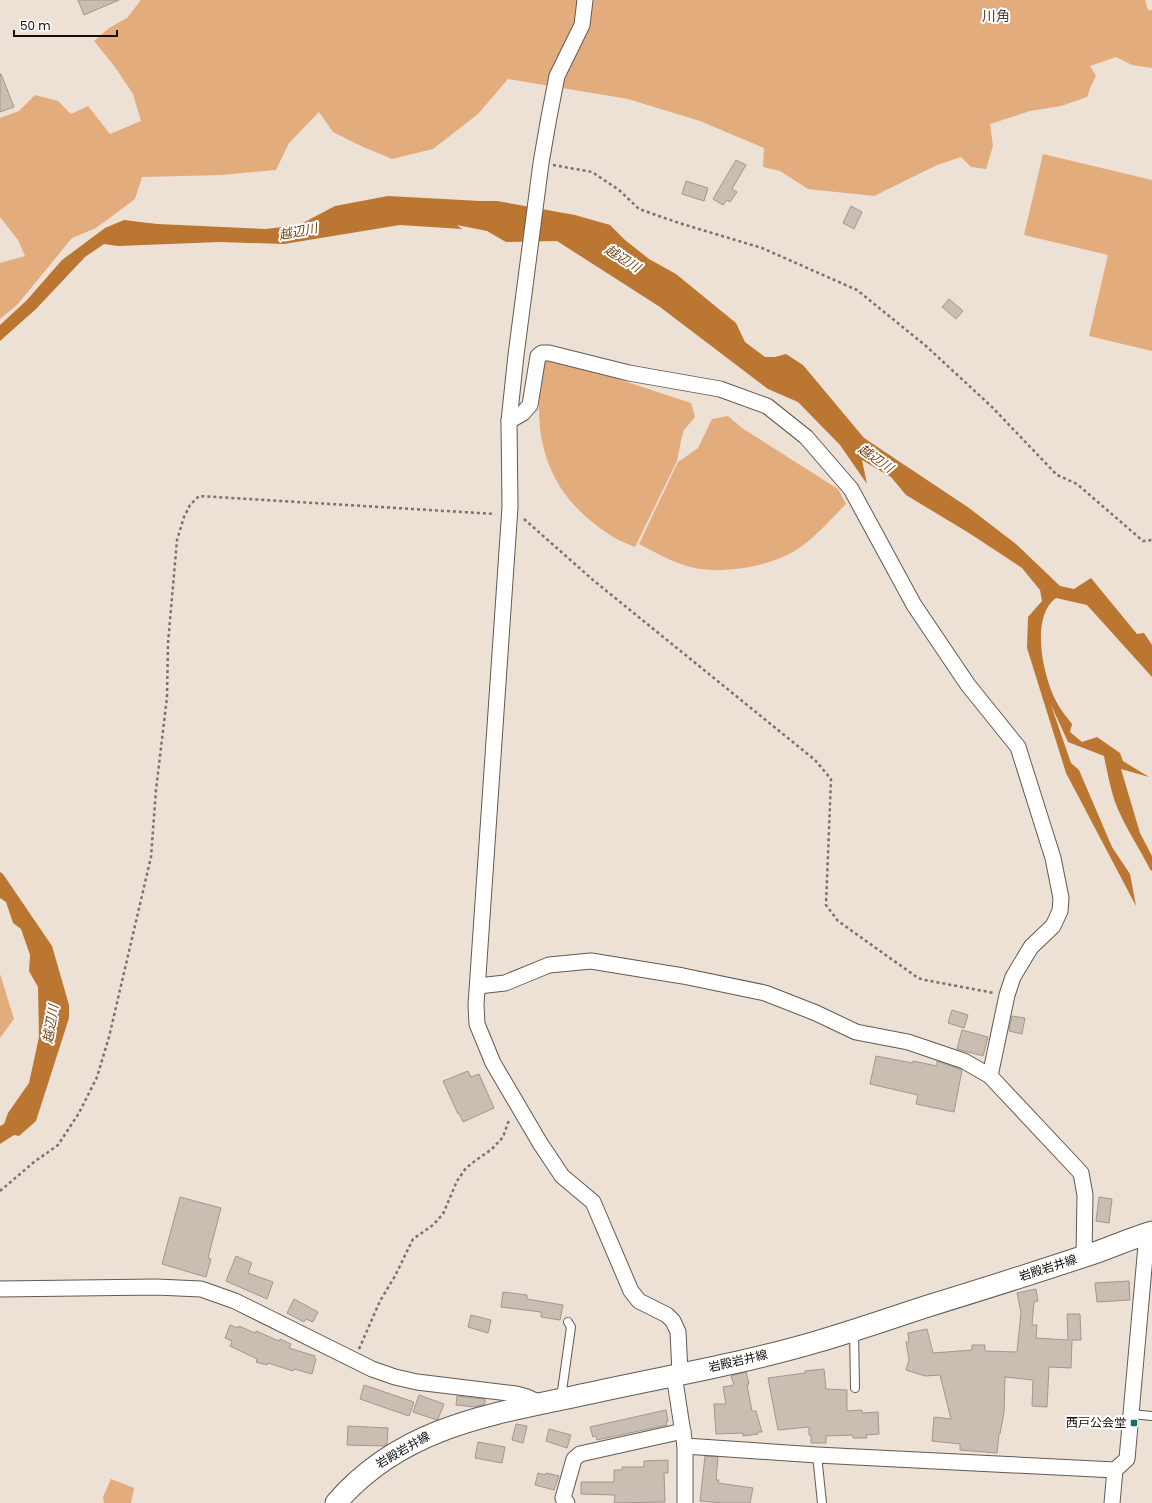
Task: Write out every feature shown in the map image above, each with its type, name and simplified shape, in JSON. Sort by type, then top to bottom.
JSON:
[{"type":"main road","name":"岩殿岩井線","points":[[336,1503],[361,1477],[378,1463],[402,1448],[428,1435],[490,1415],[540,1403],[751,1358],[816,1342],[1084,1257],[1150,1233]]},
{"type":"street","points":[[585,0],[582,25],[557,76],[541,163],[509,421],[509,511],[476,1005],[477,1024],[493,1063],[540,1143],[562,1176],[593,1202],[631,1291],[639,1301],[667,1315],[673,1321],[678,1332],[677,1374],[683,1432],[686,1446],[685,1503]]},
{"type":"street","points":[[509,421],[523,413],[530,405],[538,356],[542,353],[549,353],[629,373],[720,389],[767,406],[806,437],[851,489],[914,605],[968,685],[1018,747],[1053,858],[1061,898],[1060,911],[1054,926],[1031,947],[1013,977],[1007,995],[990,1076]]},
{"type":"street","points":[[478,986],[504,983],[549,965],[591,961],[683,976],[764,993],[816,1013],[856,1032],[908,1042],[964,1061],[990,1076],[1081,1174],[1084,1195],[1084,1257]]},
{"type":"street","points":[[1112,1503],[1115,1470],[1126,1459],[1150,1233]]},
{"type":"street","points":[[0,1289],[156,1287],[201,1289],[235,1301],[372,1369],[395,1377],[416,1382],[516,1394],[540,1403]]},
{"type":"street","points":[[566,1503],[563,1498],[574,1459],[580,1454],[683,1432]]},
{"type":"street","points":[[686,1446],[817,1455],[1115,1470]]},
{"type":"lane","points":[[561,1399],[571,1327],[568,1322]]},
{"type":"lane","points":[[854,1330],[855,1388]]},
{"type":"lane","points":[[1131,1414],[1152,1416]]},
{"type":"lane","points":[[817,1455],[822,1503]]},
{"type":"path","points":[[541,163],[592,172],[619,190],[639,209],[679,223],[762,248],[858,290],[926,346],[991,406],[1057,475],[1077,484],[1143,541],[1152,540]]},
{"type":"path","points":[[0,1191],[34,1162],[58,1145],[79,1113],[96,1077],[109,1037],[151,857],[156,790],[167,697],[168,643],[177,540],[184,517],[190,505],[198,496],[509,511],[815,760],[831,779],[826,905],[838,921],[918,978],[1007,995]]},
{"type":"path","points":[[354,1360],[380,1302],[395,1276],[413,1239],[433,1225],[443,1214],[457,1181],[466,1168],[492,1149],[503,1137],[514,1100]]},
{"type":"shaded area","points":[[141,0],[1145,0],[1148,10],[1152,10],[1152,68],[1132,65],[1116,57],[1090,66],[1096,76],[1087,97],[1061,106],[1030,111],[990,124],[993,146],[986,169],[971,167],[961,157],[937,165],[874,196],[808,189],[780,171],[763,167],[764,148],[700,121],[628,99],[508,79],[478,114],[433,149],[392,159],[333,132],[319,112],[289,143],[276,170],[222,175],[142,177],[135,199],[96,228],[72,238],[17,305],[0,319],[0,263],[25,256],[18,240],[0,217],[0,118],[19,111],[35,95],[58,101],[71,114],[88,106],[110,134],[141,121],[133,94],[115,67],[94,41],[109,28],[127,18]]},
{"type":"shaded area","points":[[1043,154],[1152,180],[1152,351],[1089,336],[1108,255],[1024,235]]},
{"type":"shaded area","points":[[551,357],[691,403],[695,417],[684,430],[677,461],[635,547],[610,535],[593,523],[579,510],[556,480],[548,463],[540,426],[539,399],[545,360]]},
{"type":"shaded area","points":[[728,416],[742,428],[838,489],[846,504],[816,534],[796,550],[770,562],[756,566],[724,570],[694,568],[670,560],[639,544],[678,462],[698,448],[712,419]]},
{"type":"shaded area","points":[[0,974],[14,1019],[0,1038]]},
{"type":"shaded area","points":[[111,1479],[134,1488],[131,1503],[104,1503],[103,1497]]},
{"type":"water","name":"越辺川","points":[[388,196],[497,201],[575,215],[610,225],[625,240],[649,259],[676,274],[736,323],[745,342],[765,357],[775,357],[786,354],[803,365],[864,438],[969,508],[1016,544],[1060,586],[1074,589],[1091,578],[1137,634],[1144,633],[1152,645],[1152,677],[1087,605],[1056,598],[1048,607],[1043,618],[1041,646],[1043,661],[1046,675],[1055,699],[1072,724],[1070,732],[1082,742],[1097,737],[1120,753],[1123,761],[1149,777],[1121,769],[1140,833],[1152,856],[1151,871],[1123,820],[1115,802],[1104,756],[1068,742],[1051,705],[1071,763],[1079,770],[1112,847],[1130,874],[1136,906],[1066,773],[1027,648],[1028,617],[1042,601],[1040,590],[1022,568],[969,533],[906,495],[891,477],[862,460],[867,484],[840,445],[798,402],[768,389],[660,307],[557,241],[506,242],[487,231],[457,225],[462,229],[400,225],[284,244],[220,242],[118,246],[104,244],[85,257],[36,309],[0,341],[0,325],[27,300],[62,260],[105,228],[124,220],[157,224],[266,229],[299,225],[335,206]]},
{"type":"water","name":"越辺川","points":[[0,872],[3,874],[52,946],[69,1005],[69,1018],[36,1121],[19,1136],[14,1135],[0,1144],[0,1126],[4,1124],[8,1113],[29,1083],[39,1037],[38,987],[29,971],[30,955],[21,929],[13,923],[6,902],[0,898]]},
{"type":"building","points":[[78,0],[119,0],[84,15]]},
{"type":"building","points":[[0,74],[14,107],[0,112]]},
{"type":"building","points":[[736,160],[746,165],[732,189],[737,192],[730,202],[727,200],[723,205],[713,199]]},
{"type":"building","points":[[686,181],[708,188],[704,201],[682,194]]},
{"type":"building","points":[[851,206],[862,212],[854,229],[843,223]]},
{"type":"building","points":[[949,299],[963,311],[956,319],[942,307]]},
{"type":"building","points":[[952,1010],[968,1015],[964,1028],[948,1023]]},
{"type":"building","points":[[1012,1016],[1025,1018],[1022,1034],[1009,1031]]},
{"type":"building","points":[[962,1030],[988,1037],[983,1056],[957,1049]]},
{"type":"building","points":[[876,1056],[937,1066],[937,1061],[962,1070],[954,1112],[916,1104],[918,1095],[870,1084]]},
{"type":"building","points":[[468,1071],[471,1077],[479,1074],[494,1108],[463,1122],[443,1081]]},
{"type":"building","points":[[180,1197],[221,1208],[208,1258],[211,1259],[206,1277],[162,1264]]},
{"type":"building","points":[[1099,1197],[1112,1199],[1109,1223],[1096,1221]]},
{"type":"building","points":[[236,1256],[252,1263],[248,1273],[273,1282],[267,1299],[226,1281]]},
{"type":"building","points":[[1129,1281],[1130,1300],[1097,1302],[1095,1283]]},
{"type":"building","points":[[1036,1289],[1038,1301],[1034,1302],[1032,1325],[1037,1325],[1036,1338],[1068,1340],[1067,1314],[1080,1314],[1081,1340],[1072,1340],[1071,1368],[1049,1367],[1047,1407],[1032,1406],[1033,1380],[1005,1377],[1004,1412],[999,1434],[997,1453],[960,1450],[960,1444],[932,1441],[934,1417],[951,1419],[940,1375],[925,1376],[906,1370],[909,1360],[906,1342],[909,1342],[908,1333],[927,1329],[933,1353],[972,1350],[972,1345],[985,1345],[985,1351],[1017,1352],[1021,1312],[1017,1293]]},
{"type":"building","points":[[503,1292],[527,1295],[527,1299],[563,1305],[560,1320],[541,1317],[541,1312],[501,1307]]},
{"type":"building","points":[[294,1299],[318,1312],[313,1322],[306,1319],[304,1322],[287,1313]]},
{"type":"building","points":[[471,1315],[491,1320],[488,1333],[468,1327]]},
{"type":"building","points":[[230,1325],[238,1328],[239,1326],[255,1333],[256,1331],[279,1341],[280,1339],[291,1344],[289,1348],[315,1356],[314,1358],[316,1359],[312,1374],[294,1369],[293,1371],[268,1363],[267,1365],[256,1362],[257,1359],[230,1346],[232,1341],[225,1338]]},
{"type":"building","points":[[824,1369],[826,1389],[847,1390],[847,1411],[862,1410],[862,1413],[878,1412],[879,1434],[866,1435],[867,1438],[853,1438],[853,1435],[826,1436],[826,1443],[811,1443],[809,1427],[778,1430],[768,1378]]},
{"type":"building","points":[[746,1372],[752,1411],[756,1411],[762,1432],[743,1436],[743,1433],[716,1434],[714,1404],[726,1404],[723,1387],[734,1385],[731,1376]]},
{"type":"building","points":[[364,1385],[414,1402],[409,1416],[360,1399]]},
{"type":"building","points":[[419,1395],[444,1404],[437,1420],[413,1412]]},
{"type":"building","points":[[457,1396],[485,1399],[485,1404],[475,1407],[456,1405]]},
{"type":"building","points":[[666,1410],[668,1421],[666,1422],[667,1425],[597,1440],[596,1436],[593,1437],[590,1427]]},
{"type":"building","points":[[516,1424],[527,1426],[523,1443],[512,1440]]},
{"type":"building","points":[[348,1426],[388,1428],[387,1444],[384,1446],[347,1445]]},
{"type":"building","points":[[549,1429],[571,1435],[567,1448],[546,1441]]},
{"type":"building","points":[[478,1442],[505,1447],[502,1463],[475,1458]]},
{"type":"building","points":[[705,1456],[718,1457],[716,1480],[719,1480],[718,1483],[753,1488],[750,1503],[700,1501]]},
{"type":"building","points":[[668,1460],[668,1473],[664,1473],[665,1502],[614,1503],[615,1495],[581,1494],[581,1482],[614,1482],[614,1470],[622,1470],[622,1467],[644,1467],[644,1461]]},
{"type":"building","points":[[538,1473],[559,1476],[554,1490],[535,1485]]},
{"type":"place","name":"西戸公会堂","points":[[1134,1423]]},
{"type":"district","name":"川角","points":[[996,16]]}]
